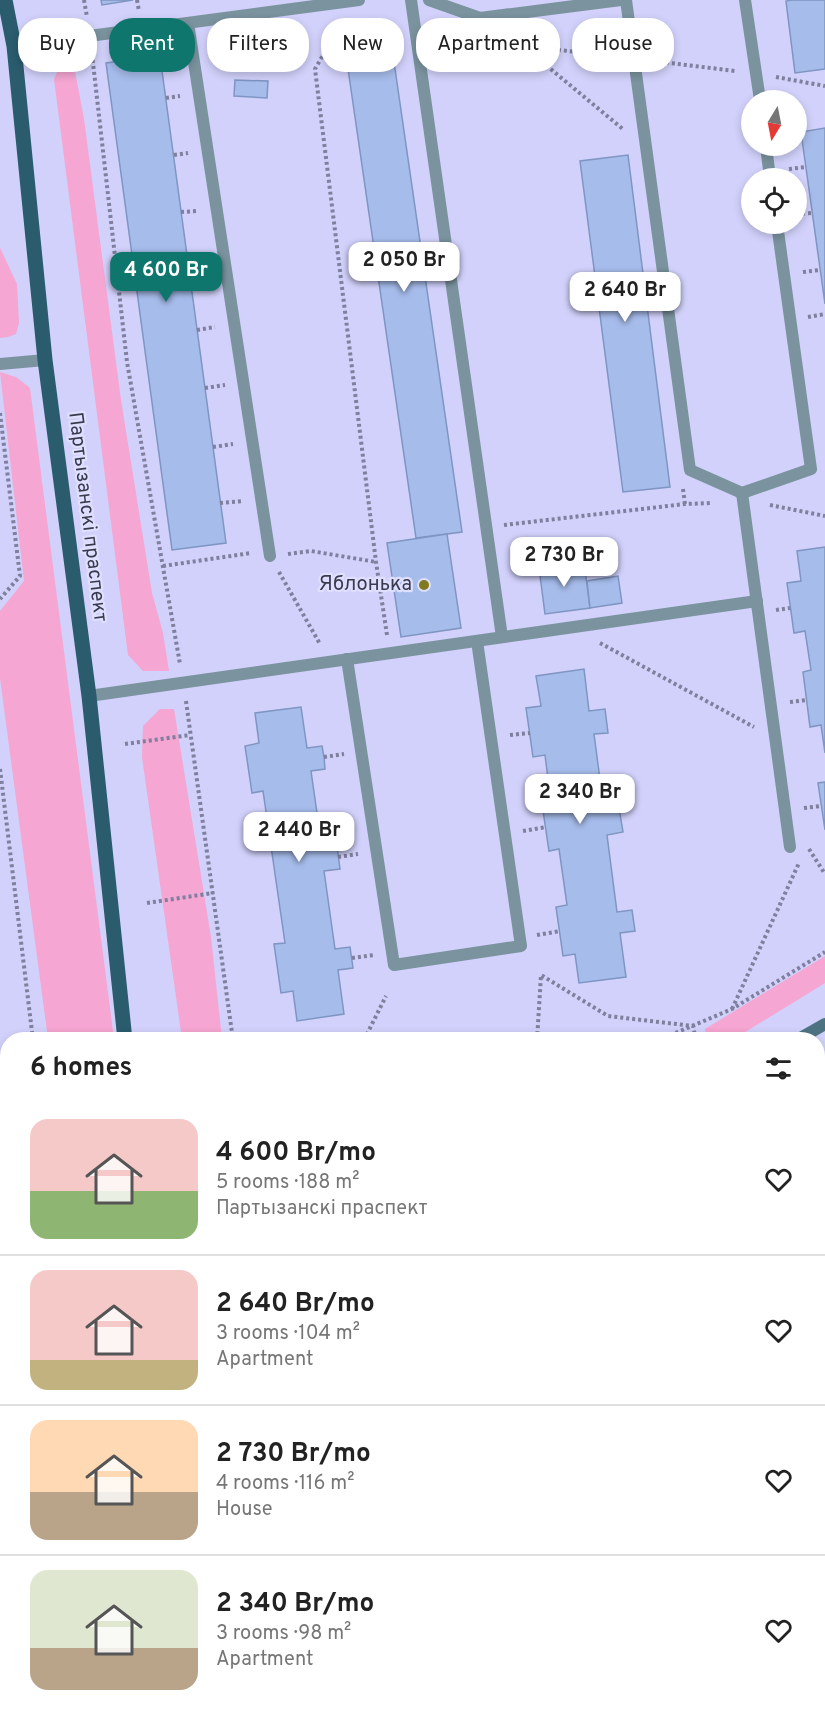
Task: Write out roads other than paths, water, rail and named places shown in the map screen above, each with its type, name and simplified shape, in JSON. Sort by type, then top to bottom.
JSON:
[{"type":"main road","name":"Партызанскі праспект","points":[[5,0],[14,46],[45,360],[89,696],[124,1032]]},
{"type":"main road","points":[[811,1032],[825,1024]]},
{"type":"lane","points":[[195,22],[359,0]]},
{"type":"lane","points":[[411,0],[502,637]]},
{"type":"lane","points":[[429,0],[480,18],[621,0]]},
{"type":"lane","points":[[626,0],[690,470],[743,497],[811,469],[778,234]]},
{"type":"lane","points":[[745,0],[758,90]]},
{"type":"lane","points":[[14,46],[109,33]]},
{"type":"lane","points":[[195,68],[270,556]]},
{"type":"lane","points":[[0,364],[45,360]]},
{"type":"lane","points":[[743,497],[790,847]]},
{"type":"lane","points":[[89,696],[757,601]]},
{"type":"lane","points":[[347,659],[394,965],[521,946],[477,641]]},
{"type":"place","name":"Яблонька","points":[[424,585]]}]
